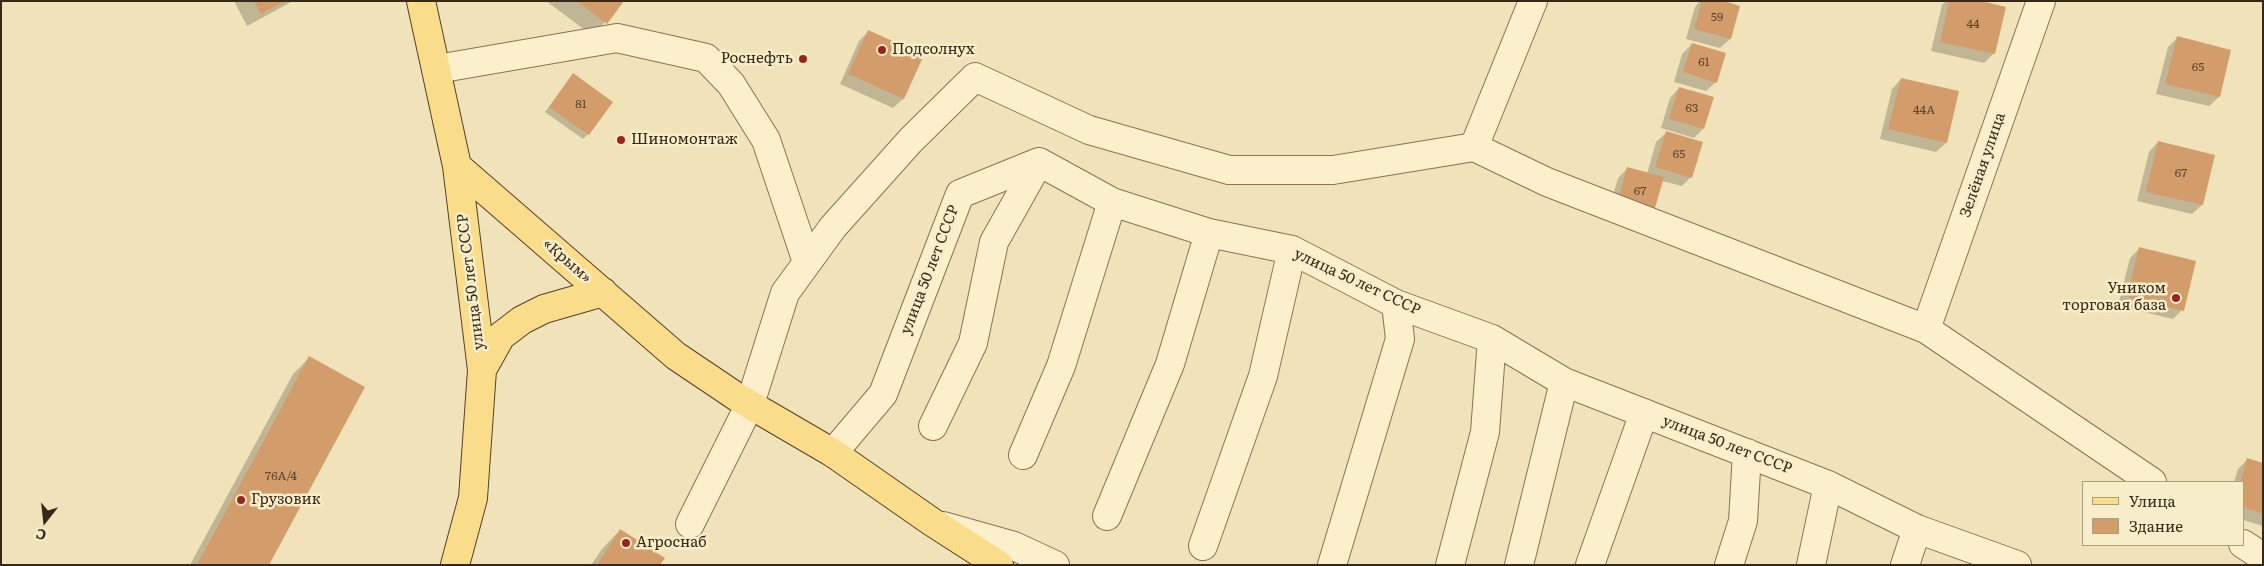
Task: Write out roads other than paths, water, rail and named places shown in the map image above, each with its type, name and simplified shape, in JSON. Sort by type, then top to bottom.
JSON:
[{"type":"main road","name":"улица 50 лет СССР","points":[[421,1],[457,166],[482,370],[473,498],[455,565]]},
{"type":"main road","name":"«Крым»","points":[[457,166],[676,356],[750,404],[833,453],[932,522],[999,565]]},
{"type":"main road","points":[[482,370],[501,336],[522,320],[544,309],[603,292]]},
{"type":"street","points":[[1474,147],[1533,1]]},
{"type":"street","name":"Зелёная улица","points":[[1926,329],[2041,1]]},
{"type":"street","points":[[437,69],[617,38],[706,58],[731,84],[766,140],[807,262]]},
{"type":"street","points":[[690,524],[750,404],[785,293],[832,227],[911,140],[975,77],[1089,130],[1229,170],[1333,170],[1474,147],[1548,182],[1926,329],[2151,481]]},
{"type":"street","points":[[934,426],[973,343],[994,242],[1039,162]]},
{"type":"street","name":"улица 50 лет СССР","points":[[833,453],[884,394],[960,194],[1039,162],[1112,202],[1209,233],[1292,250],[1396,304],[1492,339],[1564,382],[1828,485],[1917,529],[1987,559],[2017,565]]},
{"type":"street","points":[[1023,455],[1061,366],[1112,202]]},
{"type":"street","points":[[1107,516],[1170,364],[1209,233]]},
{"type":"street","points":[[1203,546],[1263,376],[1292,250]]},
{"type":"street","points":[[1332,565],[1400,339],[1396,304]]},
{"type":"street","points":[[1450,565],[1485,432],[1492,339]]},
{"type":"street","points":[[1519,565],[1564,382]]},
{"type":"street","points":[[1590,565],[1644,413]]},
{"type":"street","points":[[1729,565],[1743,521],[1746,453]]},
{"type":"street","points":[[1811,565],[1828,485]]},
{"type":"street","points":[[932,522],[1014,546],[1055,565]]},
{"type":"street","points":[[1905,565],[1917,529]]},
{"type":"street","points":[[2244,545],[2263,558]]},
{"type":"place","name":"Подсолнух","points":[[882,50]]},
{"type":"place","name":"Роснефть","points":[[803,59]]},
{"type":"place","name":"Шиномонтаж","points":[[621,140]]},
{"type":"place","name":"Уником торговая база","points":[[2176,298]]},
{"type":"place","name":"Грузовик","points":[[241,500]]},
{"type":"place","name":"Агроснаб","points":[[626,543]]}]
